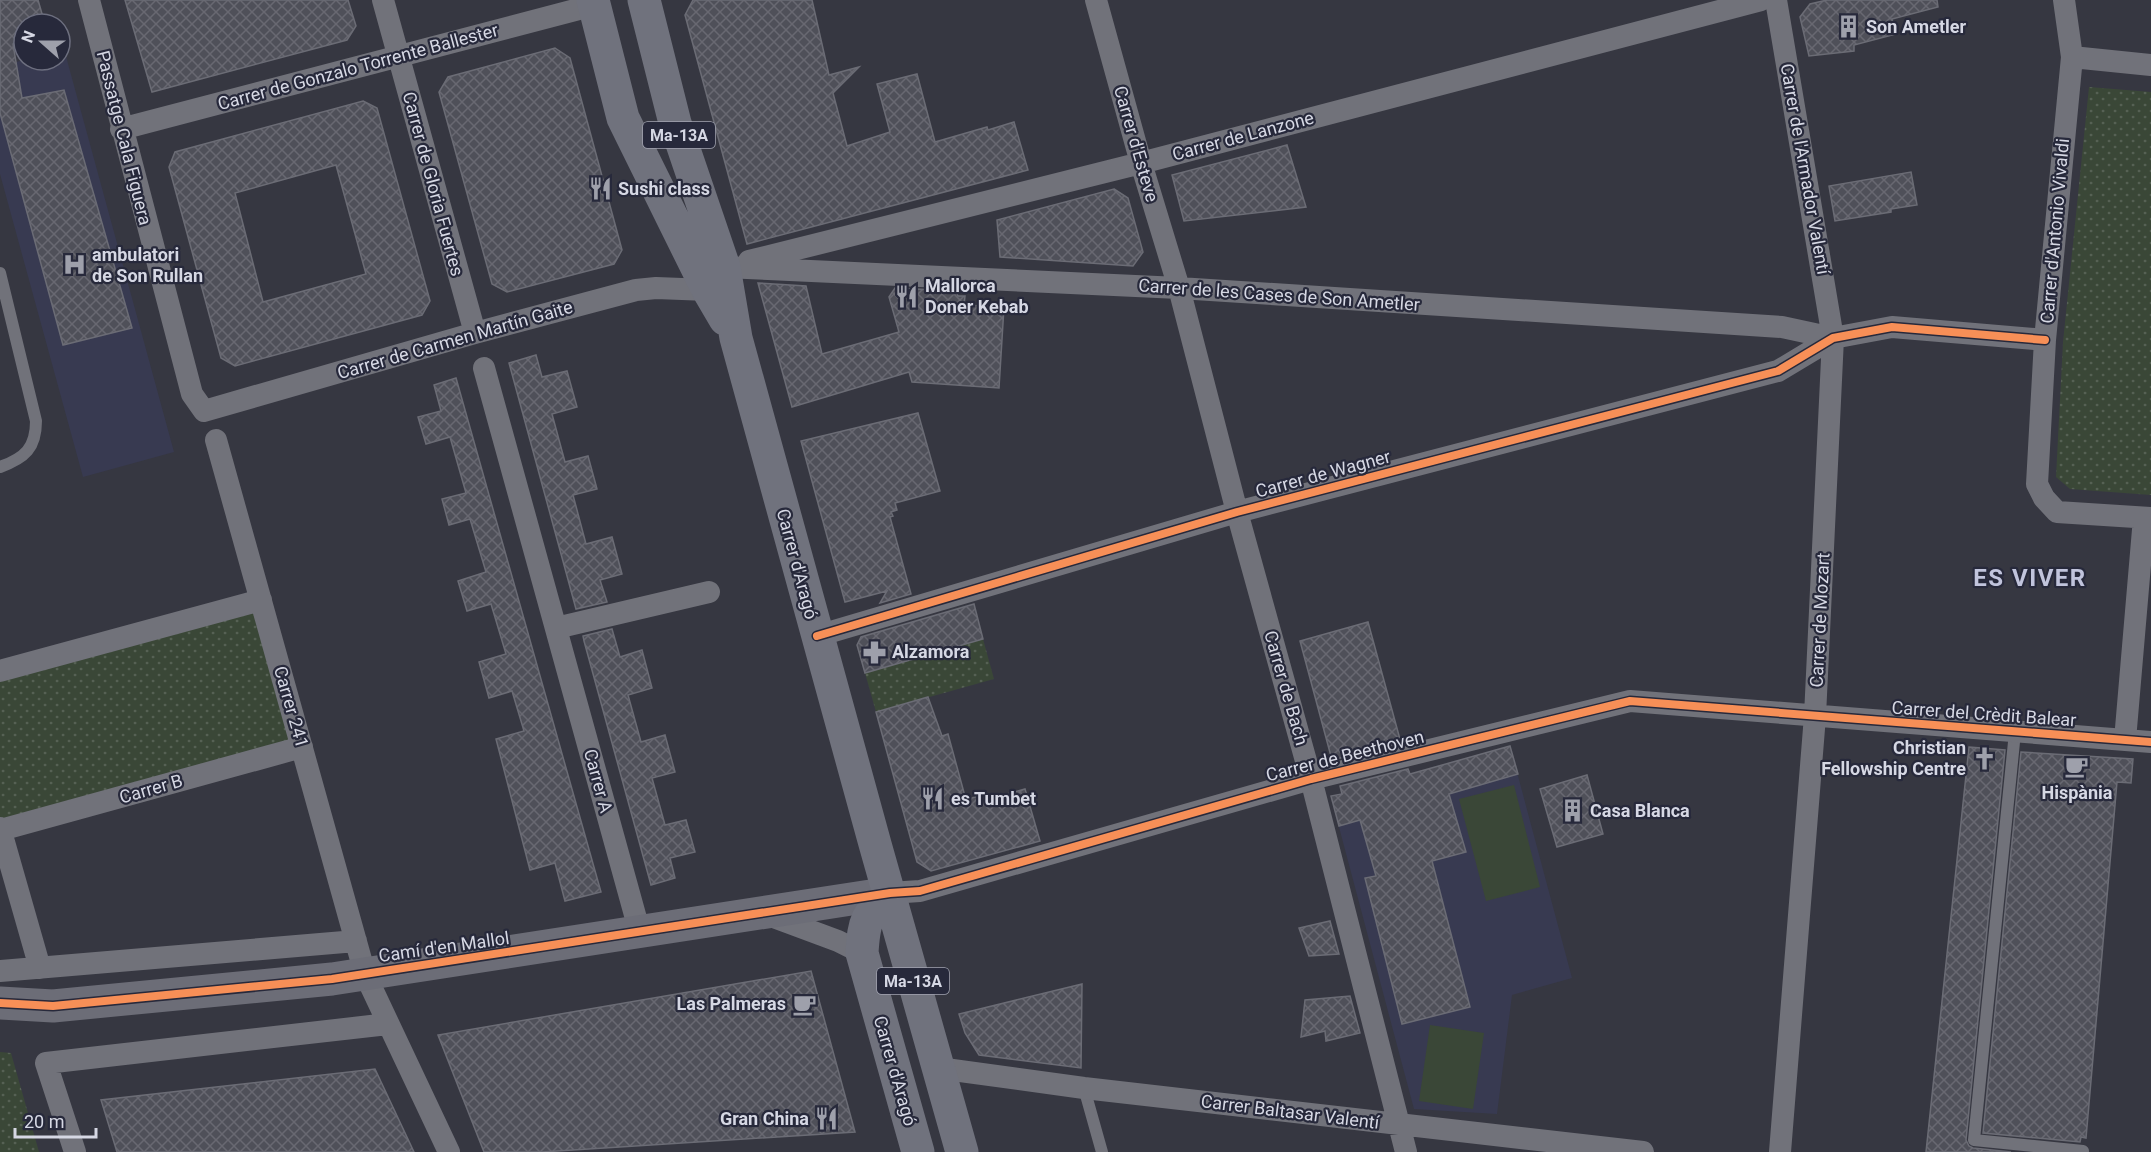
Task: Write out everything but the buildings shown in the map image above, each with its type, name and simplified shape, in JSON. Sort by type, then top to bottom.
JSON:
[{"type":"main road","name":"Carrer d'Aragó","points":[[644,0],[716,278],[736,338],[902,943],[962,1152]]},
{"type":"main road","name":"Ma-13A","points":[[600,2],[623,118],[685,242],[716,278]]},
{"type":"main road","name":"Carrer d'Aragó","points":[[890,893],[875,908],[863,927],[862,952],[918,1152]]},
{"type":"street","name":"Passatge Cala Figuera","points":[[89,0],[192,394],[204,411]]},
{"type":"street","name":"Carrer de Gloria Fuertes","points":[[382,0],[475,333]]},
{"type":"street","name":"Carrer d'Esteve","points":[[1096,0],[1141,163],[1179,288]]},
{"type":"street","name":"Carrer de Lanzone","points":[[716,278],[1141,163],[1761,0]]},
{"type":"street","name":"Carrer de l'Armador Valentí","points":[[1776,0],[1833,338]]},
{"type":"street","name":"Carrer d'Antonio Vivaldi","points":[[2064,0],[2072,57],[2045,340],[2037,484],[2044,498],[2057,512],[2148,518]]},
{"type":"street","name":"Carrer de Gonzalo Torrente Ballester","points":[[121,129],[600,2]]},
{"type":"street","points":[[2072,57],[2151,65]]},
{"type":"street","name":"Carrer de les Cases de Son Ametler","points":[[716,278],[1179,288],[1782,327],[1833,338]]},
{"type":"street","name":"Carrer de Carmen Martín Gaite","points":[[204,411],[475,333],[636,290],[716,278]]},
{"type":"street","name":"Carrer de Bach","points":[[1179,288],[1237,512],[1311,779],[1406,1152]]},
{"type":"street","points":[[1833,338],[1892,327],[2045,340]]},
{"type":"street","name":"Carrer de Wagner","points":[[817,636],[1237,512],[1778,370],[1833,338]]},
{"type":"street","name":"Carrer de Mozart","points":[[1780,1152],[1815,716],[1833,338]]},
{"type":"street","name":"Carrer A","points":[[484,368],[640,933]]},
{"type":"street","name":"Carrer 241","points":[[216,440],[365,974],[449,1152]]},
{"type":"street","points":[[2125,740],[2148,518]]},
{"type":"street","points":[[556,628],[709,592]]},
{"type":"street","points":[[0,671],[261,600]]},
{"type":"street","name":"Carrer de Beethoven","points":[[890,893],[920,891],[1311,779],[1630,701],[1815,716]]},
{"type":"street","name":"Carrer del Crèdit Balear","points":[[1815,716],[2151,742]]},
{"type":"street","name":"Carrer B","points":[[0,830],[302,747]]},
{"type":"street","points":[[0,830],[40,968]]},
{"type":"street","name":"Camí d'en Mallol","points":[[0,1003],[53,1006],[332,979],[890,893]]},
{"type":"street","points":[[761,912],[814,931],[862,952]]},
{"type":"street","points":[[0,970],[356,941]]},
{"type":"street","points":[[75,1152],[46,1064],[388,1024]]},
{"type":"street","name":"Carrer Baltasar Valentí","points":[[938,1068],[1084,1088],[1643,1152]]},
{"type":"lane","points":[[0,273],[36,422],[36,435],[24,456],[0,467]]},
{"type":"lane","points":[[2015,732],[1974,1140],[2083,1151]]},
{"type":"lane","points":[[1084,1088],[1102,1152]]},
{"type":"shaded area","name":"ambulatori de Son Rullan","points":[[12,63],[12,72],[70,72],[174,452],[83,477],[0,174],[0,66]]},
{"type":"shaded area","points":[[1510,746],[1572,978],[1512,995],[1497,1114],[1414,1109],[1331,797]]},
{"type":"green space","points":[[2089,87],[2151,92],[2151,495],[2070,489],[2056,477],[2063,342]]},
{"type":"green space","points":[[261,600],[302,747],[0,828],[0,671]]},
{"type":"green space","points":[[983,639],[994,679],[876,712],[865,673]]},
{"type":"green space","points":[[1514,785],[1540,887],[1486,901],[1459,799]]},
{"type":"green space","points":[[1430,1025],[1484,1033],[1473,1109],[1419,1101]]},
{"type":"green space","points":[[0,1052],[11,1053],[39,1152],[0,1152]]},
{"type":"cycle path","points":[[817,636],[1237,512],[1778,371],[1833,338],[1892,327],[2045,340]]},
{"type":"cycle path","points":[[0,1003],[53,1006],[332,979],[890,893],[920,891],[1311,779],[1630,701],[2151,742]]},
{"type":"place","name":"Son Ametler","points":[[1848,27]]},
{"type":"place","name":"Sushi class","points":[[600,189]]},
{"type":"place","name":"ambulatori de Son Rullan","points":[[74,265]]},
{"type":"place","name":"Mallorca Doner Kebab","points":[[907,296]]},
{"type":"place","name":"Alzamora","points":[[874,652]]},
{"type":"place","name":"Christian Fellowship Centre","points":[[1984,758]]},
{"type":"place","name":"Hispània","points":[[2077,767]]},
{"type":"place","name":"es Tumbet","points":[[933,799]]},
{"type":"place","name":"Casa Blanca","points":[[1572,811]]},
{"type":"place","name":"Las Palmeras","points":[[804,1004]]},
{"type":"place","name":"Gran China","points":[[827,1119]]},
{"type":"district","name":"ES VIVER","points":[[2030,578]]}]
